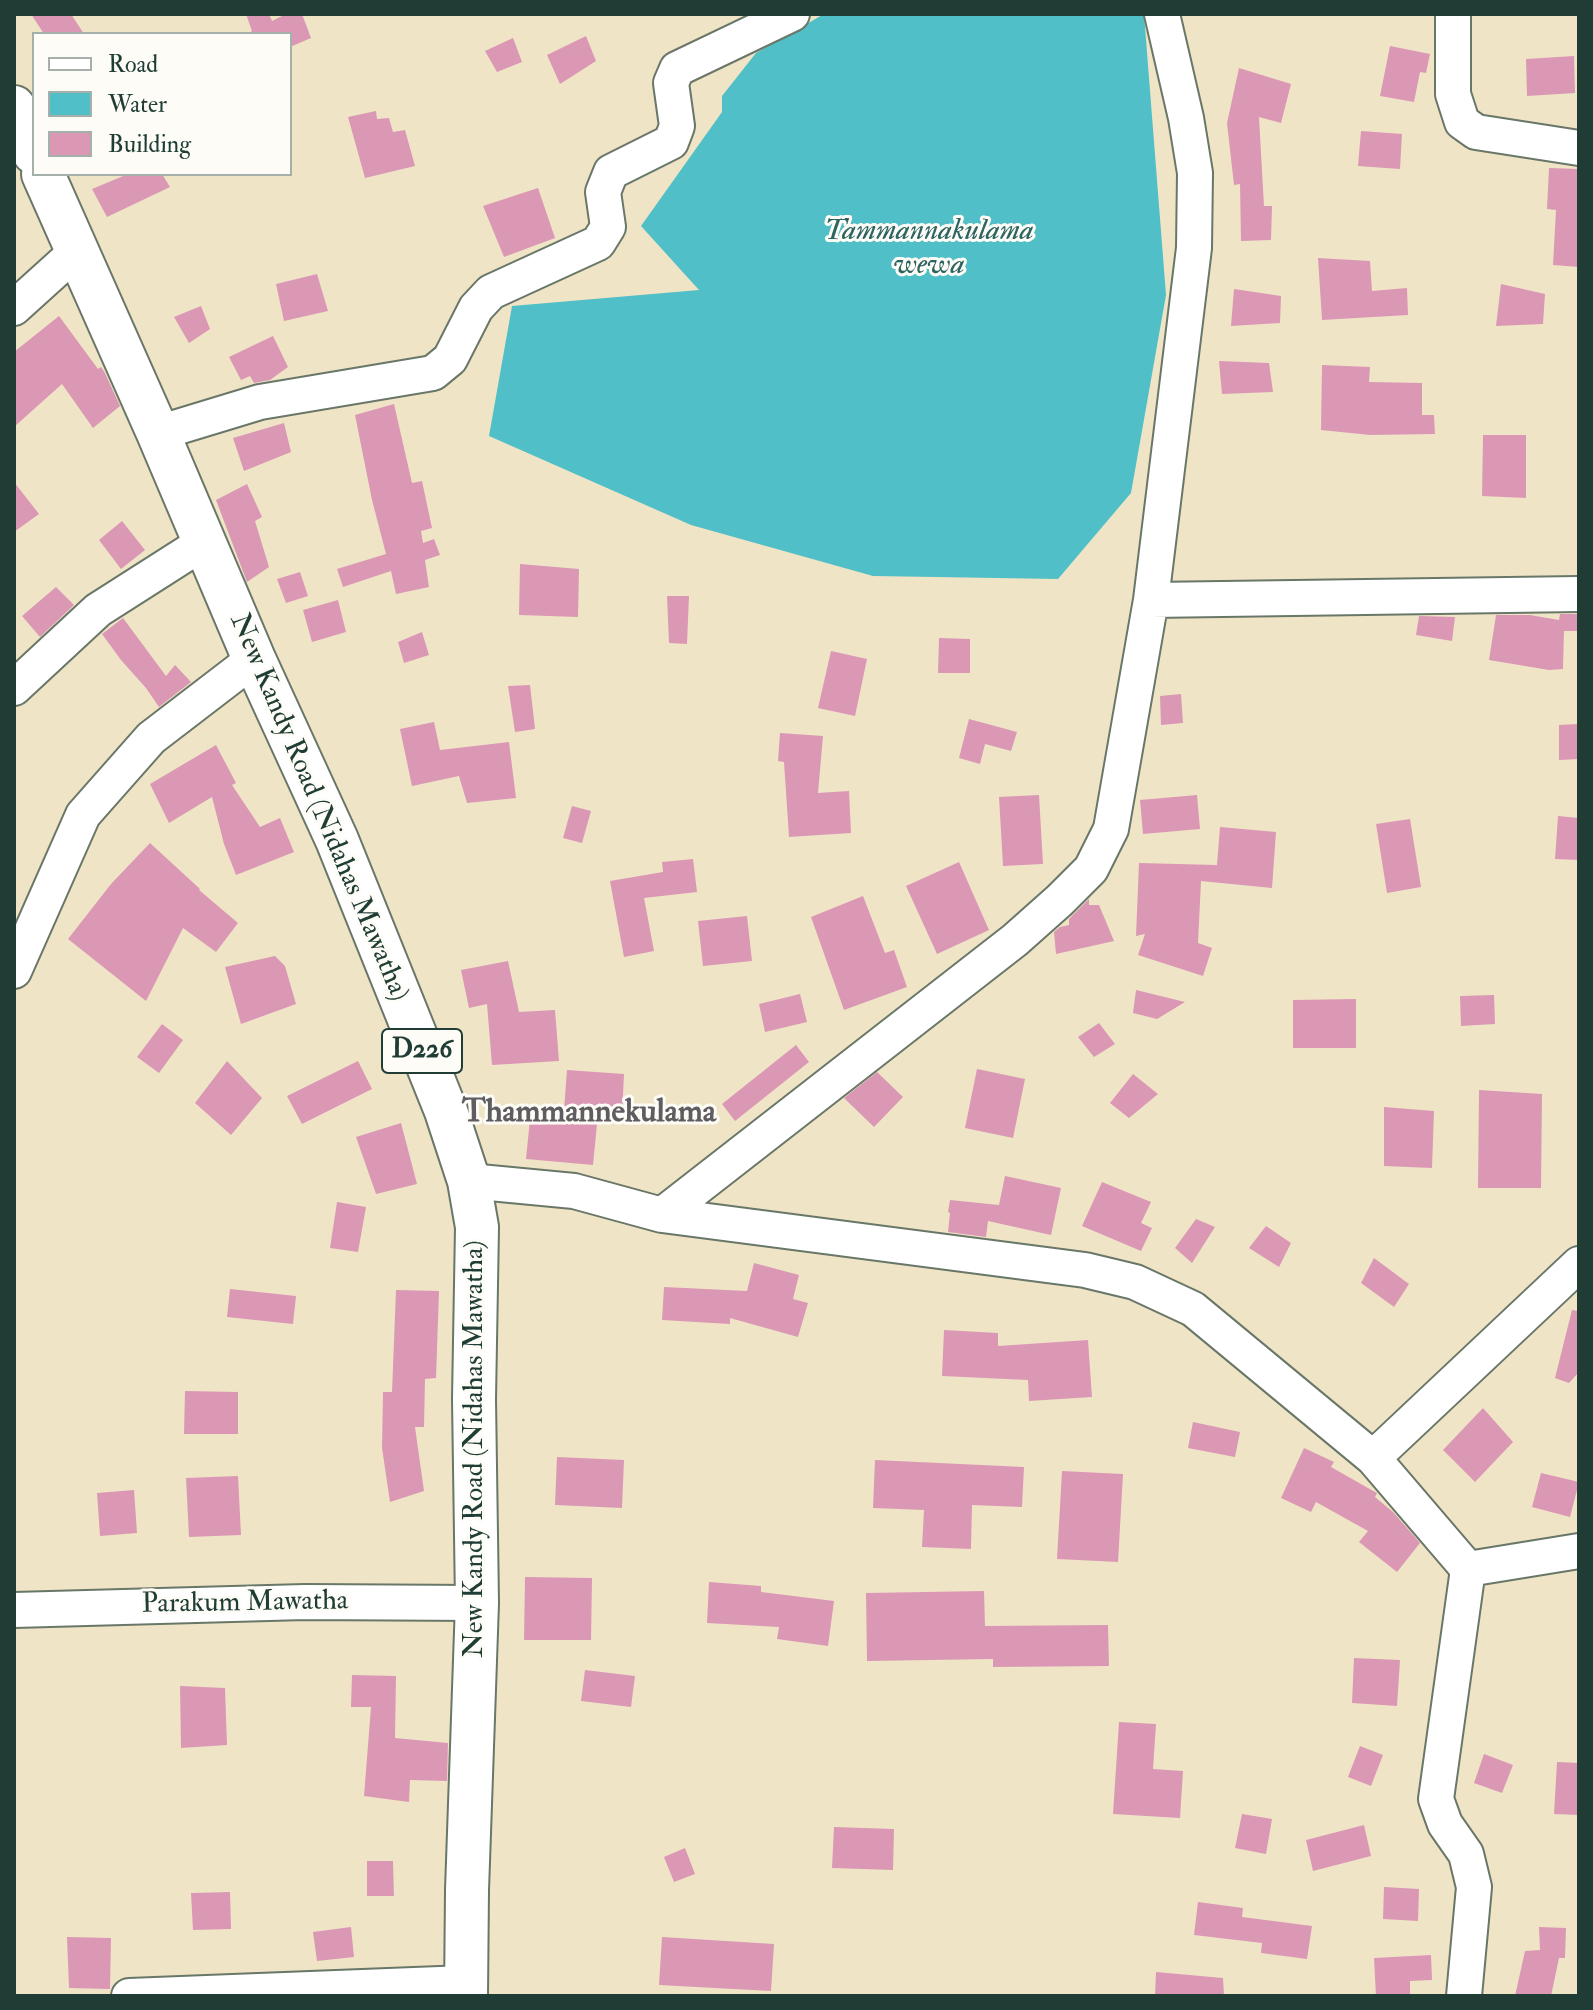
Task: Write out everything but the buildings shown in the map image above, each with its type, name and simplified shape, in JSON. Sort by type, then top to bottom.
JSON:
[{"type":"main road","points":[[14,107],[32,148]]},
{"type":"main road","name":"New Kandy Road (Nidahas Mawatha)","points":[[44,176],[254,659],[337,840],[446,1111],[469,1181],[477,1227],[474,1399],[477,1603],[466,1990]]},
{"type":"street","points":[[158,433],[260,402],[433,373],[450,359],[476,308],[491,292],[598,243],[608,227],[603,192],[611,172],[671,142],[677,126],[671,83],[677,69],[792,14]]},
{"type":"street","points":[[662,1215],[1015,940],[1091,869],[1111,829],[1151,600],[1194,248],[1195,173],[1162,14]]},
{"type":"street","points":[[1453,14],[1453,94],[1462,122],[1476,132],[1579,148]]},
{"type":"street","points":[[14,308],[77,251]]},
{"type":"street","points":[[14,688],[98,610],[203,543]]},
{"type":"street","points":[[1151,600],[1579,594]]},
{"type":"street","points":[[14,971],[83,815],[151,738],[254,659]]},
{"type":"street","points":[[469,1181],[574,1191],[662,1215],[1085,1270],[1135,1282],[1193,1309],[1373,1458],[1468,1569],[1436,1799],[1445,1824],[1466,1854],[1474,1887],[1464,1996]]},
{"type":"street","points":[[1373,1458],[1579,1264]]},
{"type":"street","points":[[1468,1569],[1579,1551]]},
{"type":"street","name":"Parakum Mawatha","points":[[14,1610],[305,1602],[477,1603]]},
{"type":"street","points":[[129,1996],[466,1990]]},
{"type":"water","name":"Tammannakulama wewa","points":[[824,14],[1144,14],[1166,295],[1131,493],[1058,579],[873,576],[691,525],[489,436],[512,306],[699,290],[641,226],[722,112],[722,96],[756,53]]},
{"type":"district","name":"Thammannekulama","points":[[589,1114]]}]
